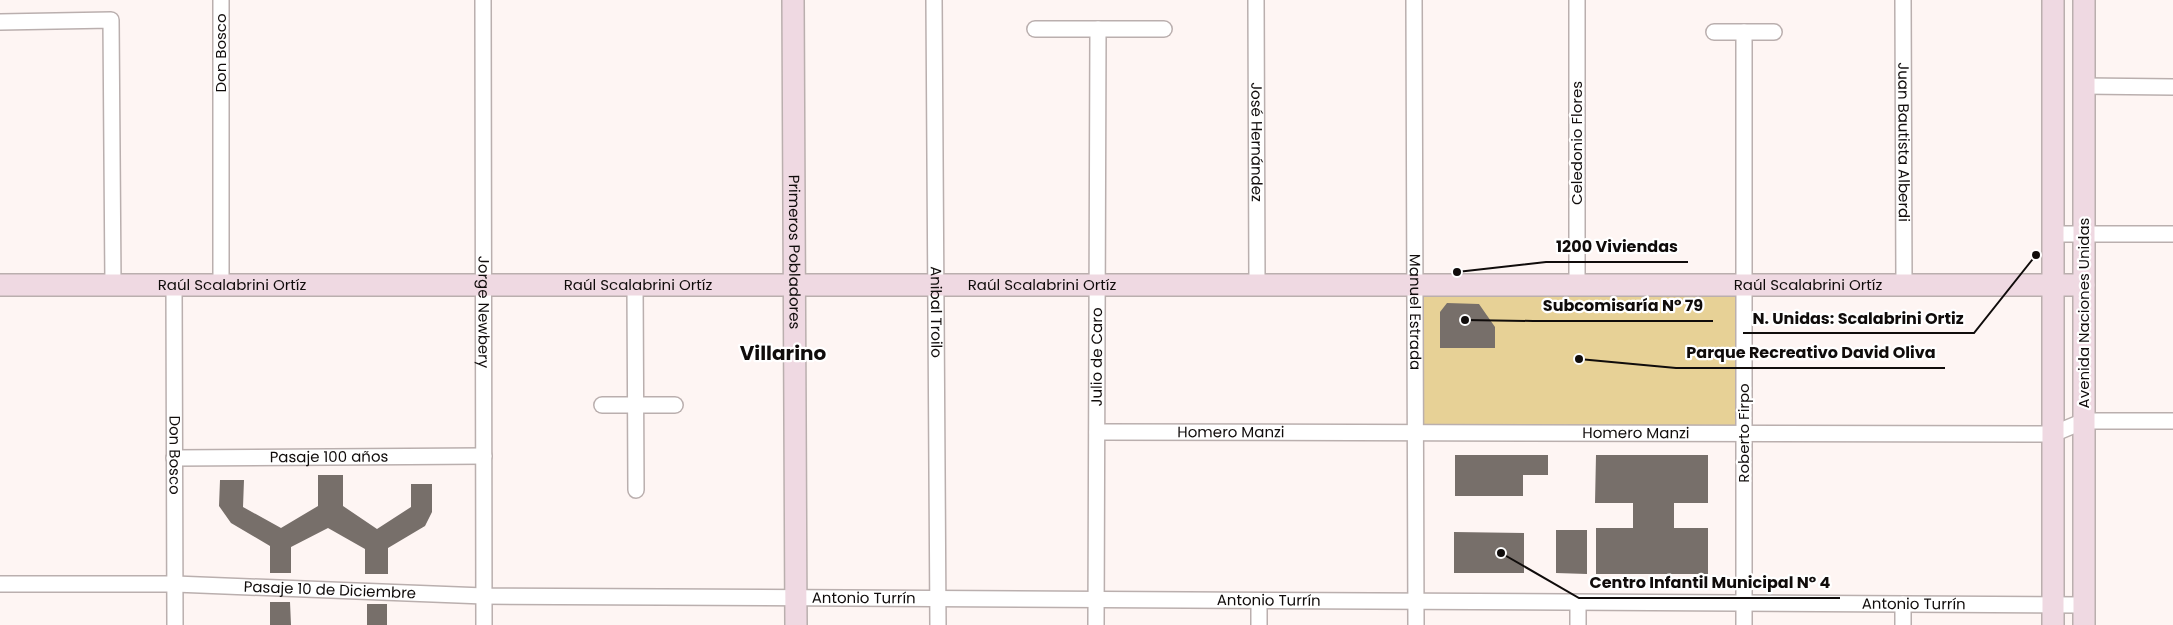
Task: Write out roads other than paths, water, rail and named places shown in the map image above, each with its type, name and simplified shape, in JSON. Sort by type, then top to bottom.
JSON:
[{"type":"street","name":"Don Bosco","points":[[221,0],[221,285]]},
{"type":"street","name":"Jorge Newbery","points":[[483,0],[484,625]]},
{"type":"street","name":"Primeros Pobladores","points":[[793,0],[796,625]]},
{"type":"street","name":"Anibal Troilo","points":[[934,0],[938,625]]},
{"type":"street","name":"José Hernández","points":[[1256,0],[1257,285]]},
{"type":"street","name":"Manuel Estrada","points":[[1414,0],[1416,625]]},
{"type":"street","name":"Celedonio Flores","points":[[1577,0],[1577,285]]},
{"type":"street","name":"Juan Bautista Alberdi","points":[[1903,0],[1904,285]]},
{"type":"street","name":"Avenida Naciones Unidas","points":[[2053,0],[2053,615]]},
{"type":"street","name":"Avenida Naciones Unidas","points":[[2084,0],[2084,615]]},
{"type":"street","points":[[0,22],[111,20],[113,285]]},
{"type":"street","points":[[1035,29],[1164,28]]},
{"type":"street","name":"Julio de Caro","points":[[1096,625],[1098,29]]},
{"type":"street","points":[[1714,32],[1774,32]]},
{"type":"street","name":"Roberto Firpo","points":[[1744,32],[1744,625]]},
{"type":"street","points":[[2084,86],[2173,87]]},
{"type":"street","points":[[2053,234],[2173,234]]},
{"type":"street","name":"Raúl Scalabrini Ortíz","points":[[0,285],[2084,285]]},
{"type":"street","name":"Don Bosco","points":[[174,285],[175,625]]},
{"type":"street","points":[[635,285],[636,490]]},
{"type":"street","points":[[602,405],[675,405]]},
{"type":"street","name":"Homero Manzi","points":[[1097,432],[2053,434],[2084,421],[2173,422]]},
{"type":"street","name":"Pasaje 100 años","points":[[174,458],[484,456]]},
{"type":"street","points":[[0,584],[175,584]]},
{"type":"street","name":"Pasaje 10 de Diciembre","points":[[175,584],[484,596]]},
{"type":"street","name":"Antonio Turrín","points":[[484,596],[1903,604],[2053,615],[2084,615]]},
{"type":"street","points":[[1259,601],[1259,625]]},
{"type":"street","points":[[1578,603],[1578,625]]},
{"type":"street","points":[[1903,604],[1903,625]]},
{"type":"place","name":"N. Unidas: Scalabrini Ortiz","points":[[2036,255]]},
{"type":"place","name":"1200 Viviendas","points":[[1457,272]]},
{"type":"place","name":"Subcomisaría N° 79","points":[[1465,320]]},
{"type":"place","name":"Parque Recreativo David Oliva","points":[[1579,359]]},
{"type":"place","name":"Centro Infantil Municipal N° 4","points":[[1501,553]]},
{"type":"district","name":"Villarino","points":[[783,353]]}]
